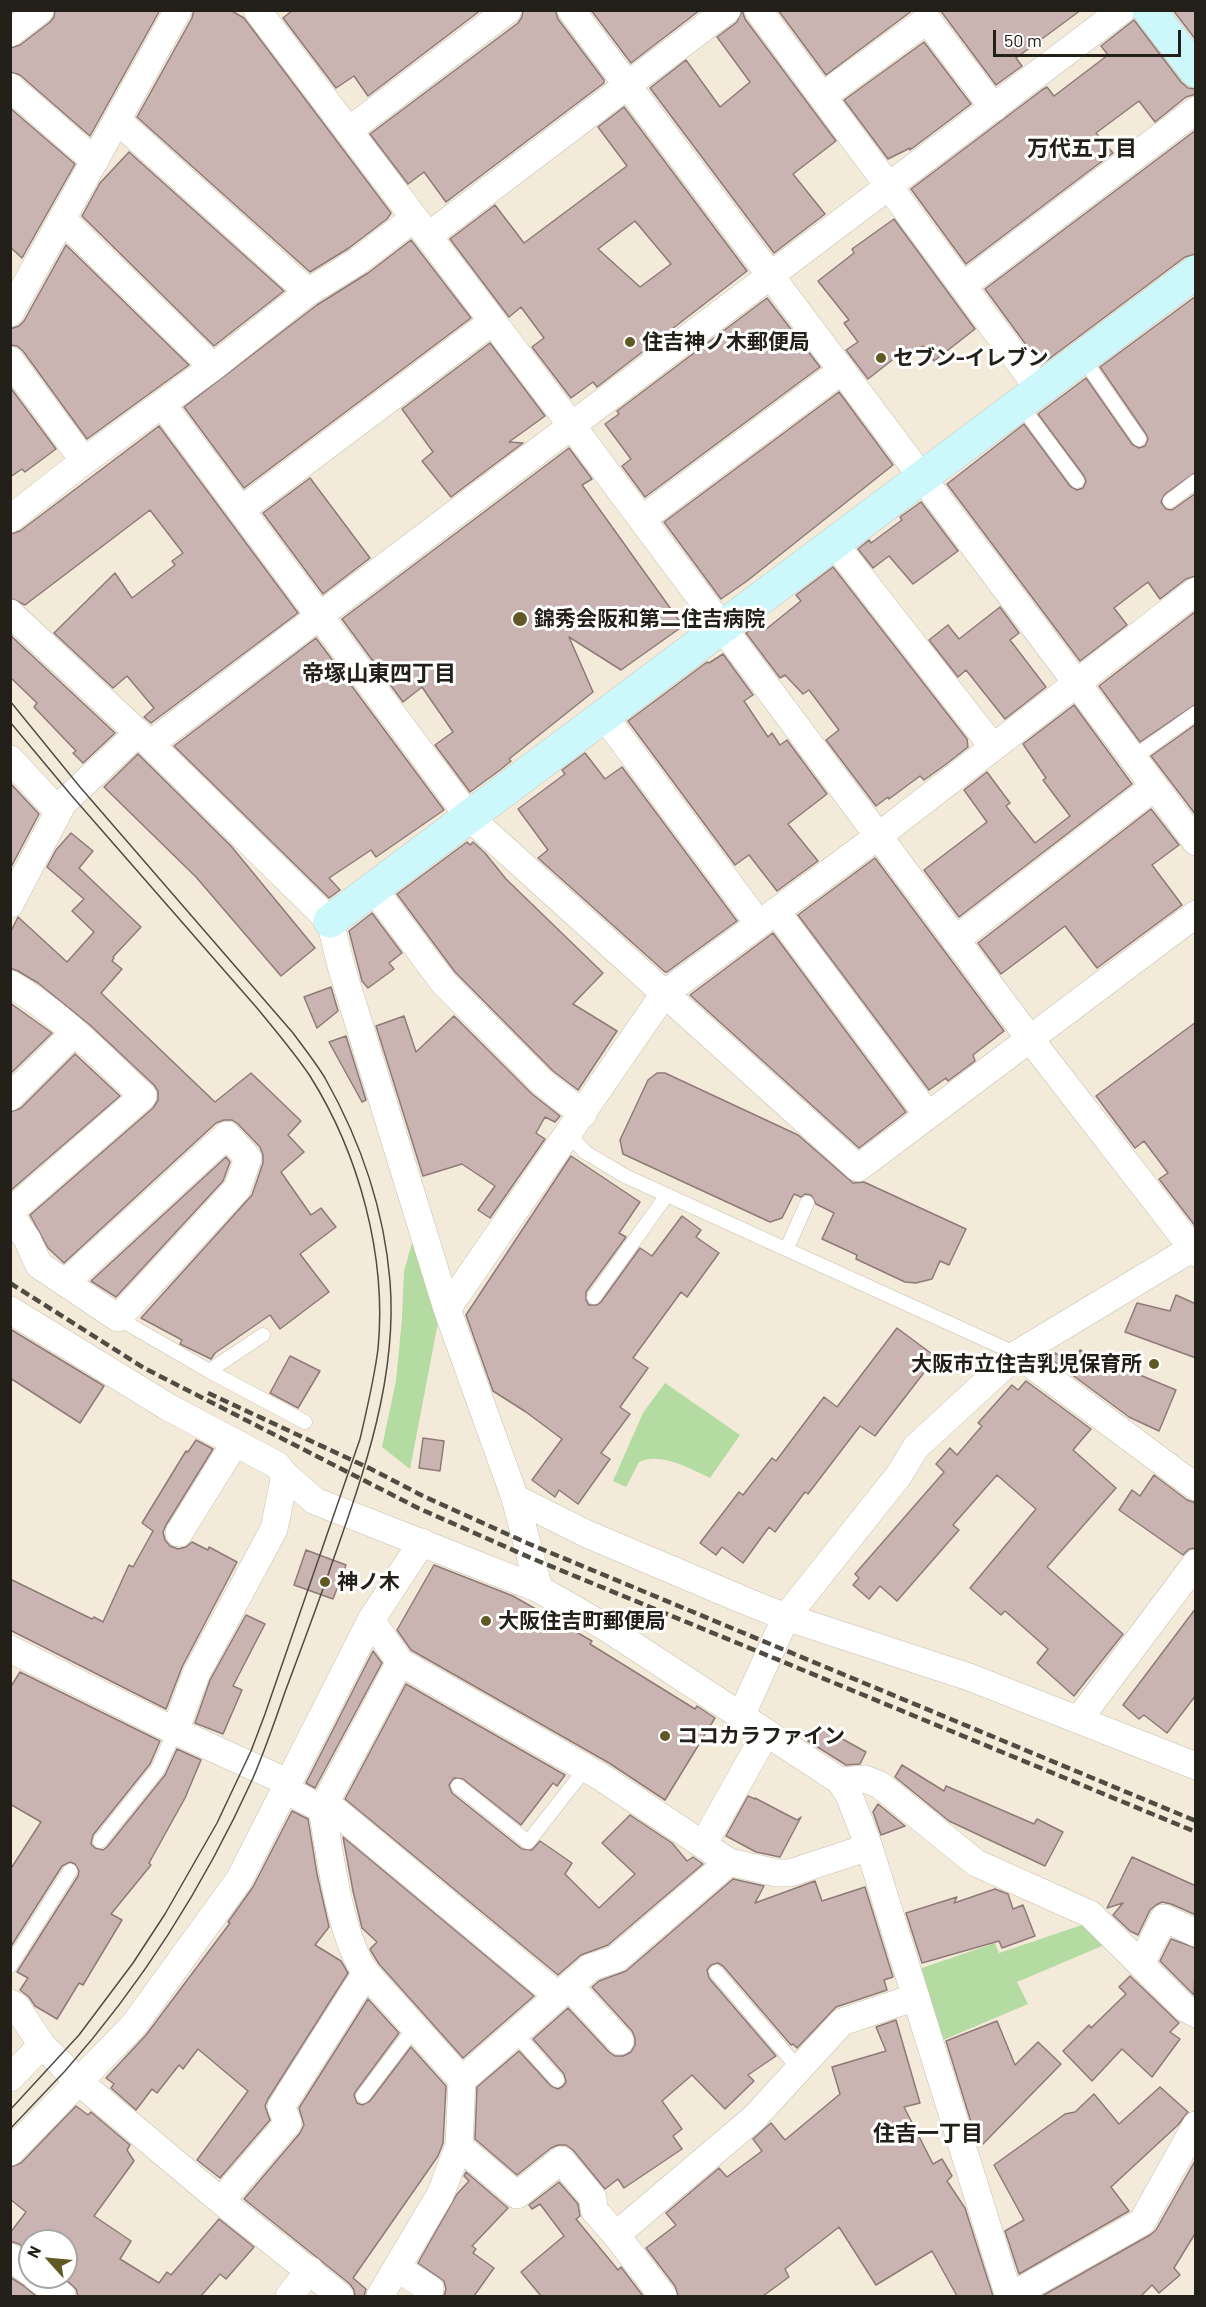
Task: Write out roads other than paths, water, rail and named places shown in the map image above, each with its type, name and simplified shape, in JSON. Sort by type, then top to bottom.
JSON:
[{"type":"street","points":[[10,33],[40,10]]},
{"type":"street","points":[[10,313],[178,10]]},
{"type":"street","points":[[348,131],[508,10]]},
{"type":"street","points":[[571,10],[769,277],[1196,842]]},
{"type":"street","points":[[10,519],[84,461],[213,367],[308,292],[358,261],[421,227],[626,85],[727,10]]},
{"type":"street","points":[[758,10],[963,286],[1029,396]]},
{"type":"street","points":[[10,904],[63,803],[144,739],[320,616],[1122,10]]},
{"type":"street","points":[[1149,10],[1196,71]]},
{"type":"street","points":[[264,13],[348,131],[642,519],[877,837],[1030,1039],[1195,1249],[1017,1354],[916,1447],[899,1475],[786,1617],[741,1716]]},
{"type":"street","points":[[823,96],[927,20],[994,108]]},
{"type":"street","points":[[10,87],[95,160]]},
{"type":"street","points":[[963,286],[1196,110]]},
{"type":"street","points":[[117,120],[308,292]]},
{"type":"street","points":[[62,219],[213,367]]},
{"type":"street","points":[[330,921],[1196,272]]},
{"type":"street","points":[[241,510],[493,321]]},
{"type":"street","points":[[10,360],[84,461]]},
{"type":"street","points":[[642,519],[841,371]]},
{"type":"street","points":[[162,404],[469,817],[858,1168],[1196,914]]},
{"type":"street","points":[[834,543],[993,747]]},
{"type":"street","points":[[447,1309],[664,994],[877,837],[1195,592]]},
{"type":"street","points":[[10,613],[144,739],[330,921],[341,966],[447,1309],[515,1498],[539,1589]]},
{"type":"street","points":[[604,716],[928,1115]]},
{"type":"street","points":[[10,759],[58,812]]},
{"type":"street","points":[[955,940],[1154,787]]},
{"type":"street","points":[[373,888],[443,981],[543,1083],[576,1124]]},
{"type":"street","points":[[10,984],[46,1008],[143,1096],[10,1213],[27,1239],[39,1265],[118,1318],[237,1189],[248,1158],[227,1135],[65,1282]]},
{"type":"street","points":[[10,1097],[74,1033]]},
{"type":"street","points":[[10,1310],[168,1407],[276,1465],[315,1501],[539,1589],[607,1628],[840,1781],[849,1795],[869,1846],[1010,2296],[1142,2222],[1196,2126]]},
{"type":"street","points":[[1017,1354],[1196,1487]]},
{"type":"street","points":[[179,1533],[235,1443]]},
{"type":"street","points":[[175,1731],[196,1674],[274,1529],[285,1475]]},
{"type":"street","points":[[515,1498],[587,1534],[786,1617],[969,1677],[1196,1766]]},
{"type":"street","points":[[10,2152],[133,2026],[239,1880],[371,1620],[422,1542]]},
{"type":"street","points":[[1079,1719],[1196,1563]]},
{"type":"street","points":[[371,1620],[400,1662],[586,1768],[704,1843],[729,1862],[790,1874],[869,1846]]},
{"type":"street","points":[[10,1649],[324,1806],[564,1991],[620,2041]]},
{"type":"street","points":[[380,2296],[440,2195],[459,2146],[462,2080],[416,2026],[366,1973],[356,1958],[337,1889],[324,1806],[400,1662]]},
{"type":"street","points":[[704,1843],[766,1732]]},
{"type":"street","points":[[840,1781],[865,1779],[880,1785],[897,1796],[976,1863],[1090,1914],[1185,2008],[1196,2014]]},
{"type":"street","points":[[462,2080],[591,1967],[616,1959],[729,1862]]},
{"type":"street","points":[[1141,1964],[1164,1918],[1196,1933]]},
{"type":"street","points":[[221,2201],[288,2123],[281,2107],[366,1973]]},
{"type":"street","points":[[616,2235],[754,2118],[842,2022],[916,1997]]},
{"type":"street","points":[[10,2003],[16,2006],[42,2045],[78,2081],[221,2201],[340,2296]]},
{"type":"street","points":[[10,2078],[42,2045]]},
{"type":"street","points":[[459,2146],[517,2195],[561,2160],[594,2198],[594,2210],[663,2296]]},
{"type":"street","points":[[397,2268],[430,2289]]},
{"type":"street","points":[[289,2296],[310,2270]]},
{"type":"lane","points":[[1082,357],[1139,439]]},
{"type":"lane","points":[[1029,396],[1077,481]]},
{"type":"lane","points":[[1170,501],[1196,481]]},
{"type":"lane","points":[[1133,758],[1196,713]]},
{"type":"lane","points":[[576,1124],[585,1152],[625,1176],[1017,1354]]},
{"type":"lane","points":[[594,1297],[667,1195]]},
{"type":"lane","points":[[787,1248],[807,1203]]},
{"type":"lane","points":[[118,1318],[209,1371],[305,1422]]},
{"type":"lane","points":[[209,1371],[263,1335]]},
{"type":"lane","points":[[100,1841],[158,1769],[175,1731]]},
{"type":"lane","points":[[458,1786],[528,1842],[586,1768]]},
{"type":"lane","points":[[10,1966],[70,1871]]},
{"type":"lane","points":[[716,1972],[799,2069]]},
{"type":"lane","points":[[363,2096],[416,2026]]},
{"type":"lane","points":[[515,2033],[557,2080]]},
{"type":"tram line","points":[[10,701],[80,787],[293,1033],[325,1078],[359,1150],[376,1201],[387,1254],[391,1318],[383,1392],[365,1465],[324,1587],[253,1778],[193,1894],[146,1968],[93,2038],[10,2129]]},
{"type":"tram line","points":[[10,722],[257,1008],[310,1076],[343,1138],[366,1207],[378,1278],[380,1314],[378,1349],[360,1439],[251,1751],[217,1823],[165,1914],[133,1963],[79,2035],[10,2110]]},
{"type":"railway","points":[[10,1283],[144,1368],[418,1508],[531,1558],[1196,1832]]},
{"type":"railway","points":[[208,1393],[527,1543],[1196,1821]]},
{"type":"place","name":"住吉神ノ木郵便局","points":[[630,342]]},
{"type":"place","name":"セブン-イレブン","points":[[881,358]]},
{"type":"place","name":"錦秀会阪和第二住吉病院","points":[[520,619]]},
{"type":"place","name":"大阪市立住吉乳児保育所","points":[[1154,1364]]},
{"type":"place","name":"神ノ木","points":[[325,1582]]},
{"type":"place","name":"大阪住吉町郵便局","points":[[486,1621]]},
{"type":"place","name":"ココカラファイン","points":[[665,1736]]},
{"type":"district","name":"万代五丁目","points":[[1082,149]]},
{"type":"district","name":"帝塚山東四丁目","points":[[379,674]]},
{"type":"district","name":"住吉一丁目","points":[[928,2134]]}]
